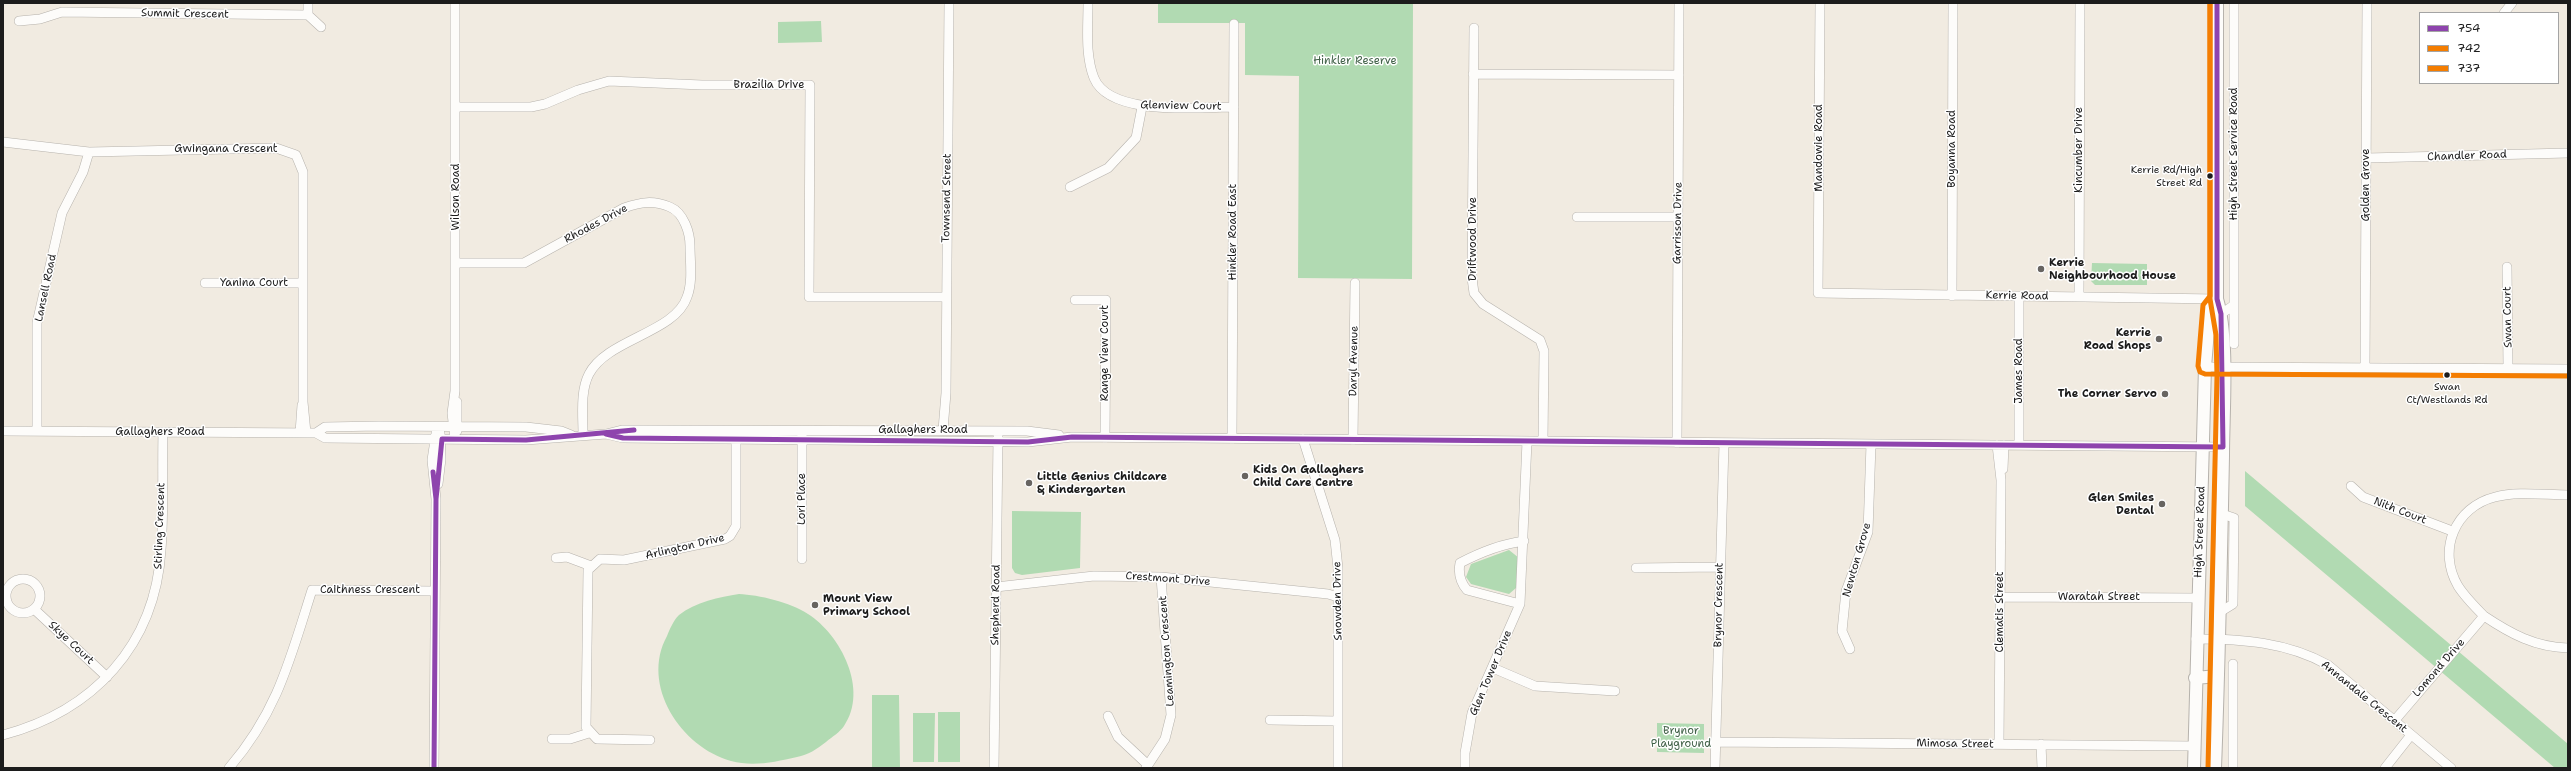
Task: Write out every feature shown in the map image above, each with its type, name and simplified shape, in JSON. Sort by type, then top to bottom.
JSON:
[{"type":"main road","name":"High Street Road","points":[[2215,768],[2220,639],[2223,447],[2223,365],[2221,314],[2217,299],[2217,3]]},
{"type":"main road","name":"High Street Road","points":[[2194,768],[2196,638],[2205,367],[2210,306],[2217,299]]},
{"type":"main road","points":[[2195,678],[2218,676]]},
{"type":"street","points":[[308,3],[308,15],[321,27]]},
{"type":"street","name":"Wilson Road","points":[[455,3],[455,439]]},
{"type":"street","name":"Townsend Street","points":[[946,430],[949,3]]},
{"type":"street","name":"Glenview Court","points":[[1088,3],[1088,57],[1095,80],[1114,98],[1142,107],[1234,107]]},
{"type":"street","name":"Garrisson Drive","points":[[1677,443],[1679,3]]},
{"type":"street","name":"Mandowie Road","points":[[1818,293],[1820,3]]},
{"type":"street","name":"Boyanna Road","points":[[1952,296],[1953,3]]},
{"type":"street","name":"Kincumber Drive","points":[[2079,297],[2080,3]]},
{"type":"street","name":"High Street Service Road","points":[[2234,3],[2234,344]]},
{"type":"street","name":"Golden Grove","points":[[2365,367],[2367,3]]},
{"type":"street","points":[[2505,12],[2512,3]]},
{"type":"street","name":"Summit Crescent","points":[[19,21],[40,19],[62,8],[308,15]]},
{"type":"street","name":"Hinkler Road East","points":[[1232,439],[1234,24]]},
{"type":"street","name":"Driftwood Drive","points":[[1474,28],[1472,278],[1474,293],[1483,304],[1540,340],[1544,351],[1543,441]]},
{"type":"street","points":[[1473,74],[1679,75]]},
{"type":"street","name":"Brazilia Drive","points":[[455,107],[531,107],[545,104],[585,87],[609,81],[702,85],[810,85],[809,297],[946,297]]},
{"type":"street","points":[[1070,187],[1108,168],[1136,138],[1142,107]]},
{"type":"street","name":"Gwingana Crescent","points":[[3,142],[89,152],[276,148],[296,155],[303,172],[303,433]]},
{"type":"street","name":"Lansell Road","points":[[37,431],[37,323],[62,213],[83,172],[89,152]]},
{"type":"street","name":"Chandler Road","points":[[2366,158],[2568,153]]},
{"type":"street","name":"Rhodes Drive","points":[[456,263],[524,263],[624,208],[642,202],[660,203],[674,209],[683,221],[690,234],[690,284],[687,298],[678,314],[598,361],[588,375],[584,394],[583,435]]},
{"type":"street","points":[[1577,217],[1678,218]]},
{"type":"street","name":"Swan Court","points":[[2507,267],[2508,368]]},
{"type":"street","name":"Yanina Court","points":[[205,284],[302,283]]},
{"type":"street","name":"Daryl Avenue","points":[[1353,440],[1355,283]]},
{"type":"street","name":"Kerrie Road","points":[[1818,293],[2217,299]]},
{"type":"street","name":"James Road","points":[[2019,297],[2019,446]]},
{"type":"street","name":"Range View Court","points":[[1075,300],[1106,300],[1105,438]]},
{"type":"street","points":[[2221,314],[2234,305]]},
{"type":"street","points":[[2205,367],[2223,365],[2568,369]]},
{"type":"street","name":"Gallaghers Road","points":[[316,433],[324,427],[455,427],[534,434]]},
{"type":"street","points":[[434,768],[437,427]]},
{"type":"street","name":"Gallaghers Road","points":[[3,431],[316,433],[325,438],[455,439],[534,434],[606,434],[623,438],[998,430],[1037,437]]},
{"type":"street","name":"Shepherd Road","points":[[994,768],[998,430]]},
{"type":"street","name":"Stirling Crescent","points":[[3,735],[53,718],[107,677],[128,654],[148,611],[157,580],[161,551],[163,432]]},
{"type":"street","name":"Arlington Drive","points":[[591,566],[600,559],[624,560],[730,536],[736,526],[736,435]]},
{"type":"street","name":"Gallaghers Road","points":[[802,435],[998,442],[1037,437],[1066,437],[2223,447]]},
{"type":"street","name":"Lori Place","points":[[802,435],[802,559]]},
{"type":"street","points":[[420,439],[427,445],[432,460],[436,499]]},
{"type":"street","points":[[432,460],[438,439]]},
{"type":"street","name":"Snowden Drive","points":[[1303,439],[1335,540],[1338,568],[1338,768]]},
{"type":"street","name":"Glen Tower Drive","points":[[1465,768],[1465,753],[1472,713],[1494,668],[1520,604],[1524,541],[1527,441]]},
{"type":"street","name":"Brynor Crescent","points":[[1715,768],[1719,568],[1724,443]]},
{"type":"street","name":"Newton Grove","points":[[1850,649],[1842,631],[1846,591],[1868,532],[1871,444]]},
{"type":"street","name":"Clematis Street","points":[[1999,744],[2001,445]]},
{"type":"street","name":"Nith Court","points":[[2351,486],[2363,497],[2452,531]]},
{"type":"street","points":[[2568,495],[2496,496],[2480,501],[2468,509],[2452,531],[2449,544],[2452,573],[2458,586],[2484,616],[2513,635],[2539,644],[2568,648]]},
{"type":"street","points":[[1520,604],[1467,590],[1462,584],[1458,573],[1460,563],[1467,559],[1503,544],[1524,541]]},
{"type":"street","points":[[556,558],[566,557],[591,566],[588,570],[586,727],[589,733],[597,739],[650,740]]},
{"type":"street","points":[[1636,568],[1719,568]]},
{"type":"street","name":"Crestmont Drive","points":[[996,588],[1094,576],[1162,577],[1328,594],[1338,597]]},
{"type":"street","name":"Leamington Crescent","points":[[1147,766],[1164,739],[1171,715],[1162,577]]},
{"type":"street","name":"Caithness Crescent","points":[[229,768],[248,744],[278,692],[295,650],[312,590],[435,590]]},
{"type":"street","name":"Waratah Street","points":[[2000,597],[2198,598]]},
{"type":"street","name":"Skye Court","points":[[34,609],[107,677]]},
{"type":"street","name":"Lomond Drive","points":[[2395,720],[2484,616]]},
{"type":"street","name":"Annandale Crescent","points":[[2196,638],[2256,642],[2292,649],[2309,655],[2328,665],[2451,768]]},
{"type":"street","points":[[2233,664],[2233,768]]},
{"type":"street","points":[[1494,668],[1535,686],[1615,691]]},
{"type":"street","points":[[2218,676],[2233,681]]},
{"type":"street","points":[[1108,716],[1118,737],[1147,766]]},
{"type":"street","points":[[1270,720],[1338,721]]},
{"type":"street","points":[[552,739],[570,739],[589,733]]},
{"type":"street","points":[[2385,768],[2412,735]]},
{"type":"street","name":"Mimosa Street","points":[[1715,742],[2194,746]]},
{"type":"street","points":[[2041,744],[2042,768]]},
{"type":"green space","name":"Hinkler Reserve","points":[[1158,3],[1413,3],[1412,279],[1298,278],[1299,76],[1245,75],[1245,23],[1158,23]]},
{"type":"green space","points":[[821,21],[822,42],[778,43],[778,22]]},
{"type":"green space","points":[[2092,263],[2147,264],[2147,285],[2095,285],[2091,281]]},
{"type":"green space","points":[[2245,471],[2568,744],[2568,768],[2555,768],[2245,506]]},
{"type":"green space","points":[[1012,511],[1081,512],[1080,568],[1022,575],[1015,573],[1012,568]]},
{"type":"green space","points":[[1509,550],[1519,558],[1516,588],[1509,594],[1471,584],[1466,577],[1471,564]]},
{"type":"green space","points":[[739,594],[774,600],[792,606],[808,614],[820,623],[831,635],[848,664],[854,696],[851,712],[844,726],[840,730],[823,745],[809,753],[789,759],[756,764],[731,761],[713,754],[696,742],[682,728],[670,712],[662,693],[659,674],[660,655],[673,622],[685,610],[700,603]]},
{"type":"green space","points":[[872,695],[899,695],[900,768],[872,768]]},
{"type":"green space","points":[[938,712],[960,712],[960,762],[938,762]]},
{"type":"green space","points":[[913,713],[935,713],[934,762],[913,762]]},
{"type":"green space","name":"Brynor Playground","points":[[1657,723],[1704,724],[1704,753],[1657,752]]},
{"type":"transit line","name":"742","points":[[2210,3],[2210,296],[2203,305],[2198,366],[2200,372],[2205,374],[2568,376]]},
{"type":"transit line","name":"737","points":[[2208,768],[2217,376],[2216,335],[2210,299],[2210,3]]},
{"type":"transit line","name":"754","points":[[606,434],[623,438],[1028,442],[1072,437],[2223,447],[2221,314],[2217,299],[2217,3]]},
{"type":"transit line","name":"754","points":[[436,499],[442,439],[526,440],[634,430]]},
{"type":"transit line","name":"754","points":[[433,472],[436,499],[434,768]]},
{"type":"place","name":"Kerrie Rd/High Street Rd","points":[[2210,176]]},
{"type":"place","name":"Kerrie Neighbourhood House","points":[[2041,269]]},
{"type":"place","name":"Kerrie Road Shops","points":[[2159,339]]},
{"type":"place","name":"Swan Ct/Westlands Rd","points":[[2447,375]]},
{"type":"place","name":"The Corner Servo","points":[[2165,394]]},
{"type":"place","name":"Kids On Gallaghers Child Care Centre","points":[[1245,476]]},
{"type":"place","name":"Little Genius Childcare & Kindergarten","points":[[1029,483]]},
{"type":"place","name":"Glen Smiles Dental","points":[[2162,504]]},
{"type":"place","name":"Mount View Primary School","points":[[815,605]]}]
